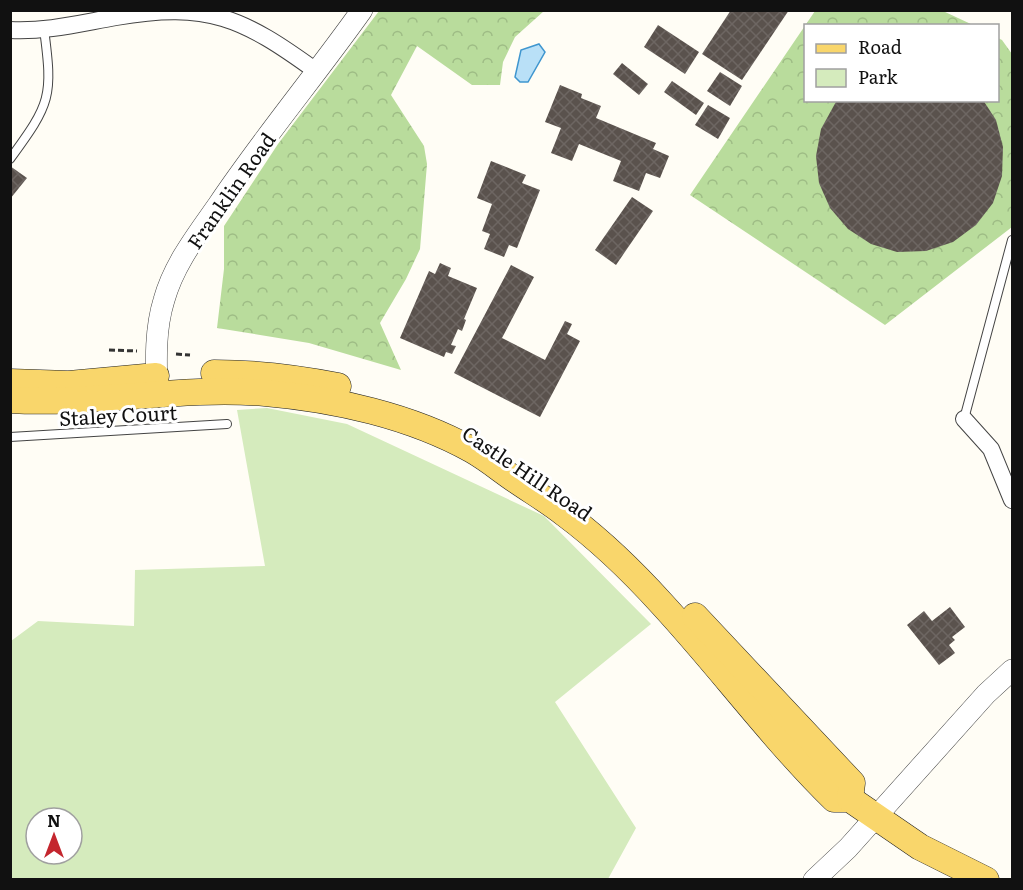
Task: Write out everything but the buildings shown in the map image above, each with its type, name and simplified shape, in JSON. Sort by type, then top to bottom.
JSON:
[{"type":"main road","name":"Castle Hill Road","points":[[10,382],[157,385],[288,396],[339,403],[393,418],[436,434],[472,451],[565,513],[606,547],[662,603],[798,764],[834,799],[850,799],[920,847],[986,879]]},
{"type":"main road","name":"Castle Hill Road","points":[[10,400],[34,402],[90,400],[157,385]]},
{"type":"street","name":"Franklin Road","points":[[157,385],[156,352],[159,315],[180,262],[243,168],[362,10]]},
{"type":"street","points":[[10,30],[44,29],[142,13],[194,12],[214,15],[248,27],[282,46],[316,71]]},
{"type":"street","points":[[964,419],[991,449],[1012,500]]},
{"type":"street","points":[[814,879],[848,848],[986,694],[1012,670]]},
{"type":"lane","points":[[10,159],[35,126],[46,103],[49,81],[44,29]]},
{"type":"lane","points":[[964,419],[1012,240]]},
{"type":"lane","name":"Staley Court","points":[[10,437],[227,424]]},
{"type":"green space","points":[[379,11],[544,11],[515,37],[503,62],[500,85],[472,85],[417,46],[391,95],[424,146],[427,164],[420,249],[406,279],[380,323],[401,370],[309,343],[217,328],[224,269],[224,226],[278,144]]},
{"type":"green space","points":[[815,11],[943,11],[971,24],[806,24]]},
{"type":"green space","points":[[804,27],[804,102],[999,102],[999,38],[1012,54],[1012,227],[885,325],[690,195]]},
{"type":"green space","points":[[267,408],[347,424],[544,516],[651,624],[555,702],[636,828],[608,879],[11,879],[11,641],[38,621],[134,626],[135,570],[265,566],[237,410]]},
{"type":"water","points":[[539,44],[545,52],[528,82],[520,82],[515,77],[521,50]]}]
